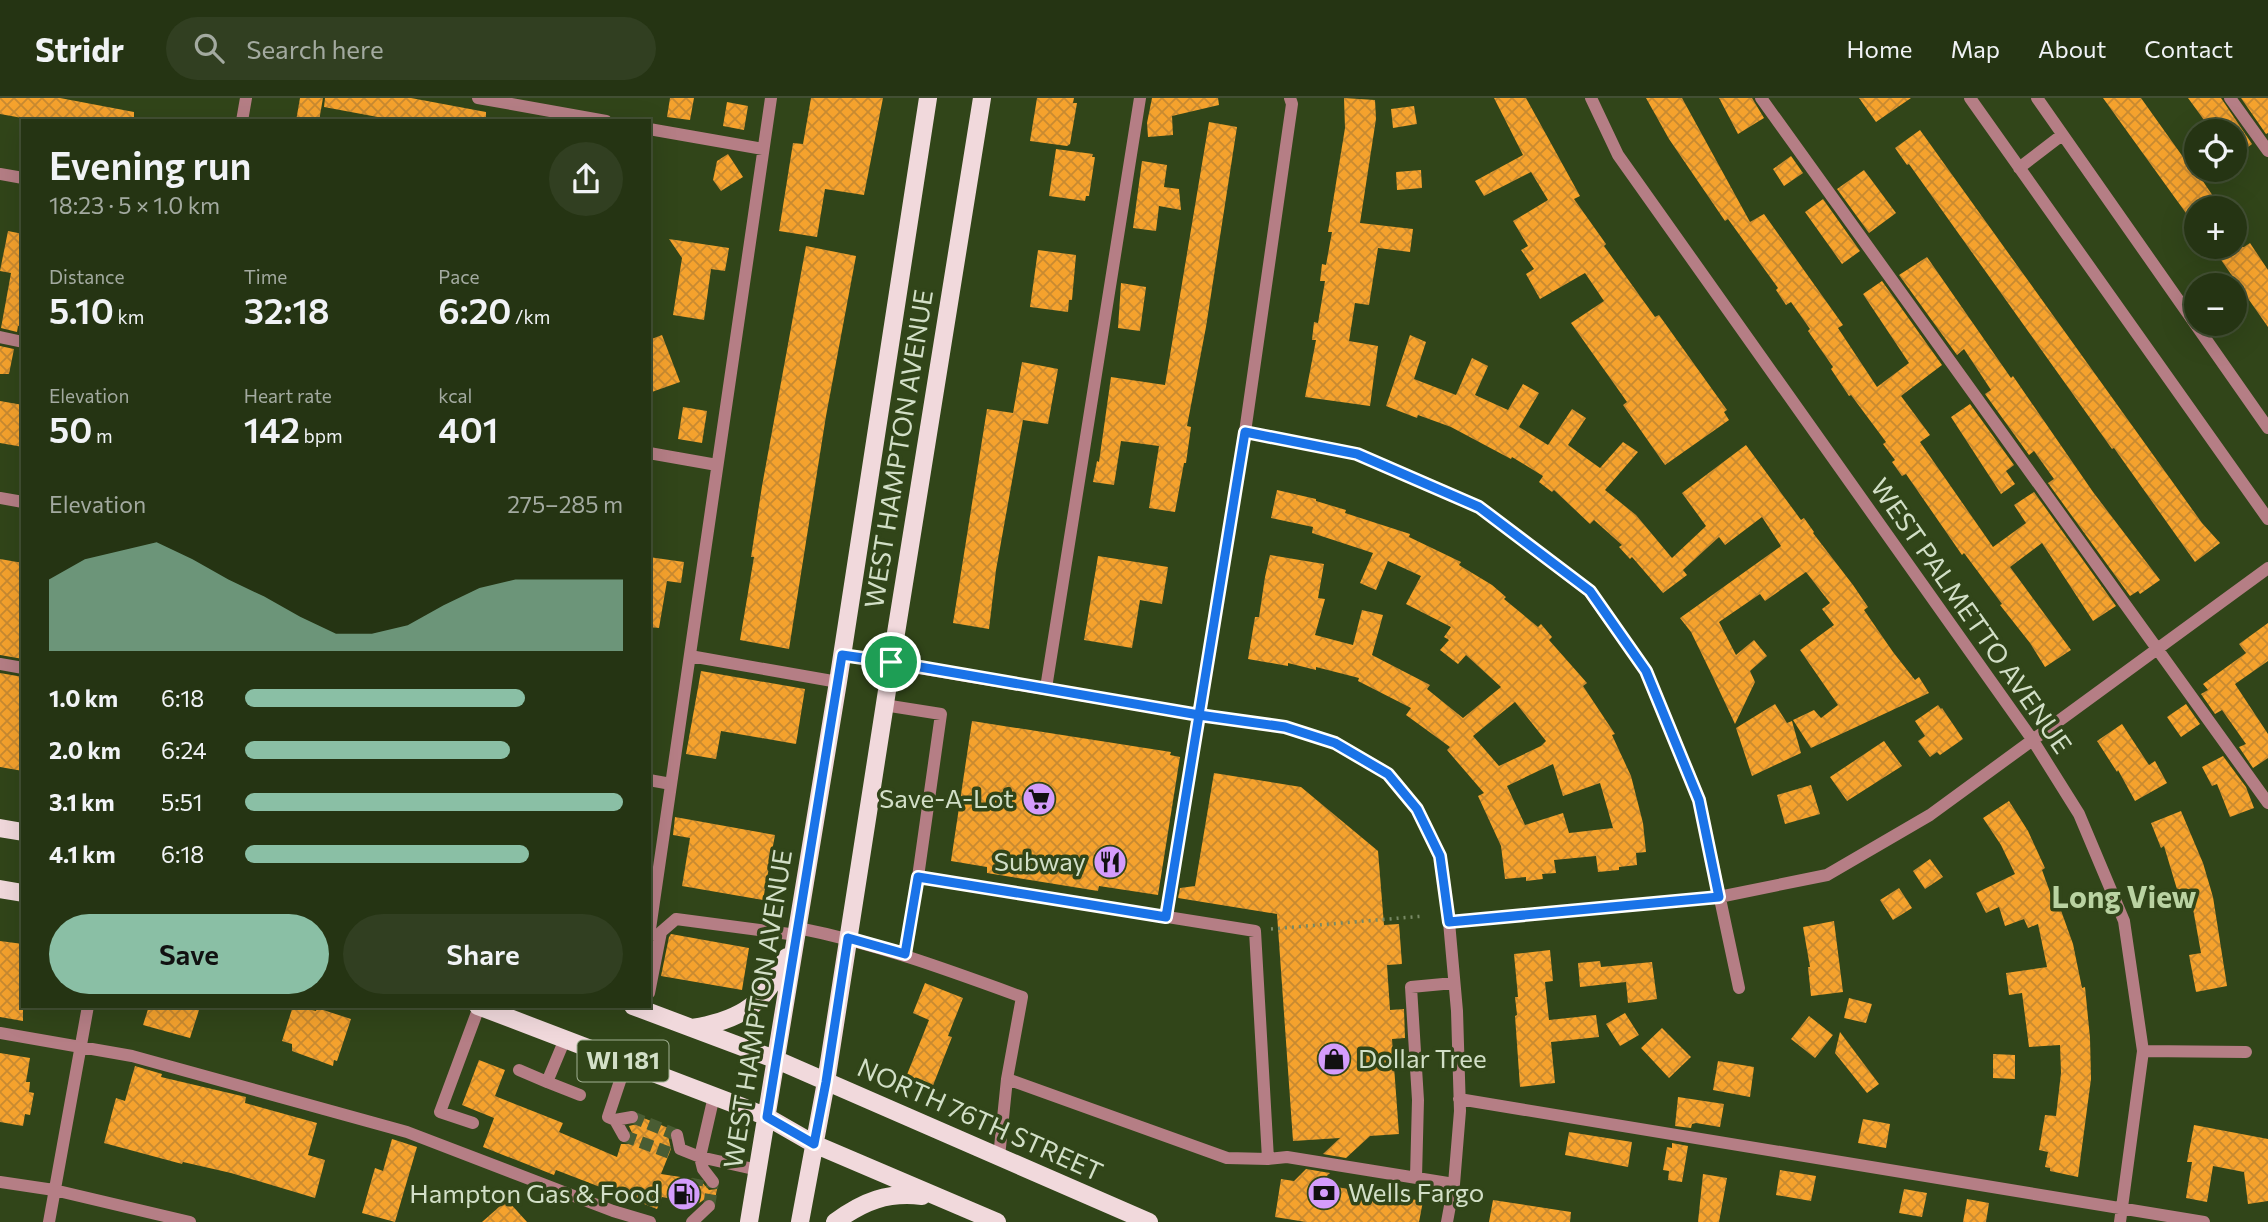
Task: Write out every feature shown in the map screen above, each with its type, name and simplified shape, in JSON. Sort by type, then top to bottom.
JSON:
[{"type":"main road","name":"WEST HAMPTON AVENUE","points":[[749,1222],[838,682],[928,98]]},
{"type":"main road","name":"WEST HAMPTON AVENUE","points":[[800,1222],[826,1082],[982,98]]},
{"type":"main road","points":[[0,828],[21,832]]},
{"type":"main road","points":[[0,889],[21,893]]},
{"type":"main road","points":[[691,1028],[716,1023],[760,1000],[780,972],[797,933]]},
{"type":"main road","name":"WI 181","points":[[485,1008],[503,1011],[565,1039],[767,1117],[814,1144],[946,1200],[964,1215],[997,1222]]},
{"type":"main road","name":"NORTH 76TH STREET","points":[[648,1008],[691,1028],[777,1059],[1149,1222]]},
{"type":"main road","points":[[835,1222],[847,1213],[883,1196],[901,1193],[946,1200]]},
{"type":"street","points":[[242,119],[246,98]]},
{"type":"street","points":[[478,98],[595,119]]},
{"type":"street","points":[[651,922],[771,98]]},
{"type":"street","points":[[1046,688],[1140,98]]},
{"type":"street","points":[[1166,917],[1245,432],[1292,104],[1290,98]]},
{"type":"street","name":"WEST PALMETTO AVENUE","points":[[1591,98],[1618,155],[2032,739],[2078,814],[2124,921],[2143,1051],[2121,1215]]},
{"type":"street","points":[[1761,98],[2268,803]]},
{"type":"street","points":[[1970,98],[2268,519]]},
{"type":"street","points":[[2037,98],[2268,428]]},
{"type":"street","points":[[2230,98],[2268,151]]},
{"type":"street","points":[[651,128],[764,149]]},
{"type":"street","points":[[2019,168],[2062,135]]},
{"type":"street","points":[[0,174],[21,178]]},
{"type":"street","points":[[0,337],[21,342]]},
{"type":"street","points":[[1245,432],[1357,454],[1479,507],[1590,591],[1646,671],[1699,800],[1739,988]]},
{"type":"street","points":[[651,453],[718,465]]},
{"type":"street","points":[[0,498],[21,502]]},
{"type":"street","points":[[1449,922],[1719,897],[1827,875],[1930,815],[2268,568]]},
{"type":"street","points":[[842,655],[1285,727],[1335,743],[1388,774],[1417,809],[1440,856],[1449,922],[1457,1011],[1460,1099],[1454,1184],[1447,1222]]},
{"type":"street","points":[[690,656],[838,682]]},
{"type":"street","points":[[0,664],[21,668]]},
{"type":"street","points":[[884,705],[941,714],[905,954]]},
{"type":"street","points":[[651,780],[671,783]]},
{"type":"street","points":[[918,877],[1255,931],[1268,1159]]},
{"type":"street","points":[[651,970],[661,932],[676,919],[848,938],[905,954],[1022,997],[1007,1079],[999,1157]]},
{"type":"street","points":[[1416,1177],[1418,1100],[1410,987],[1454,983]]},
{"type":"street","points":[[49,1222],[88,1008]]},
{"type":"street","points":[[473,1123],[440,1112],[479,1008]]},
{"type":"street","points":[[0,1033],[81,1046],[179,1068],[407,1132],[612,1217],[648,1222]]},
{"type":"street","points":[[547,1082],[565,1039]]},
{"type":"street","points":[[2143,1051],[2246,1052]]},
{"type":"street","points":[[626,1063],[608,1117],[615,1120],[632,1117]]},
{"type":"street","points":[[519,1070],[580,1095]]},
{"type":"street","points":[[1007,1079],[1227,1158],[1287,1157],[1454,1184]]},
{"type":"street","points":[[700,1168],[714,1096]]},
{"type":"street","points":[[1460,1099],[2121,1215],[2204,1222]]},
{"type":"street","points":[[615,1120],[624,1136]]},
{"type":"street","points":[[677,1135],[675,1151],[700,1168],[713,1182]]},
{"type":"street","points":[[700,1168],[758,1170]]},
{"type":"street","points":[[0,1182],[54,1190],[190,1222]]},
{"type":"street","points":[[692,1221],[694,1203]]},
{"type":"street","points":[[692,1221],[709,1206]]},
{"type":"path","points":[[1255,931],[1424,916]]},
{"type":"building","points":[[0,98],[60,98],[134,112],[134,119],[28,119],[0,114]]},
{"type":"building","points":[[300,98],[323,98],[319,119],[296,119]]},
{"type":"building","points":[[325,98],[411,98],[486,112],[486,119],[388,119],[324,107]]},
{"type":"building","points":[[670,98],[694,98],[690,120],[667,117]]},
{"type":"building","points":[[811,98],[883,98],[864,195],[825,189],[817,237],[779,231],[793,143],[803,144]]},
{"type":"building","points":[[1037,98],[1074,98],[1073,103],[1077,103],[1070,144],[1067,146],[1030,141]]},
{"type":"building","points":[[1152,98],[1218,98],[1219,105],[1172,116],[1173,135],[1148,137],[1147,123]]},
{"type":"building","points":[[1344,98],[1375,100],[1376,119],[1360,223],[1413,229],[1410,252],[1378,248],[1369,305],[1355,303],[1349,341],[1378,346],[1370,406],[1305,397],[1316,340],[1312,340],[1314,322],[1318,323],[1325,281],[1320,281],[1322,264],[1326,265],[1332,232],[1328,232],[1345,128]]},
{"type":"building","points":[[1494,98],[1526,98],[1580,196],[1574,199],[1606,244],[1604,246],[1655,317],[1659,315],[1727,410],[1724,412],[1729,420],[1665,465],[1623,405],[1627,402],[1571,323],[1604,301],[1585,273],[1540,299],[1526,274],[1534,269],[1521,250],[1528,246],[1513,221],[1548,200],[1531,172],[1484,196],[1475,181],[1523,155]]},
{"type":"building","points":[[1646,98],[1682,98],[1750,222],[1764,214],[1843,325],[1838,328],[1877,387],[1909,363],[1863,294],[1882,281],[1942,365],[1901,396],[1930,435],[1920,442],[1993,547],[2026,523],[2014,505],[2034,492],[2116,606],[2093,621],[2042,543],[2010,567],[2071,650],[2045,667],[1906,474],[1902,476],[1892,462],[1895,460],[1883,444],[1886,442],[1851,395],[1849,396],[1808,331],[1810,329],[1791,302],[1786,305],[1776,290],[1778,288],[1728,219],[1725,221],[1669,139]]},
{"type":"building","points":[[1719,98],[1752,98],[1764,118],[1738,134]]},
{"type":"building","points":[[1859,98],[1911,98],[1876,122]]},
{"type":"building","points":[[2103,98],[2141,98],[2184,158],[2184,182],[2203,182],[2213,196],[2184,196],[2184,210]]},
{"type":"building","points":[[2188,98],[2221,98],[2235,119],[2203,119]]},
{"type":"building","points":[[2241,98],[2268,98],[2268,133],[2266,134]]},
{"type":"building","points":[[727,102],[748,106],[744,130],[723,126]]},
{"type":"building","points":[[1414,106],[1417,124],[1393,128],[1391,109]]},
{"type":"building","points":[[1209,122],[1237,127],[1206,327],[1187,426],[1191,427],[1186,463],[1175,512],[1149,508],[1159,446],[1121,441],[1114,485],[1093,482],[1097,461],[1099,462],[1111,377],[1165,385]]},
{"type":"building","points":[[1920,130],[2202,523],[2220,543],[2195,562],[1895,148]]},
{"type":"building","points":[[1056,149],[1093,154],[1092,157],[1095,157],[1089,196],[1086,196],[1085,201],[1049,196]]},
{"type":"building","points":[[728,154],[743,177],[721,191],[713,180],[717,161]]},
{"type":"building","points":[[1791,156],[1803,173],[1784,186],[1773,169]]},
{"type":"building","points":[[1142,161],[1167,165],[1164,187],[1179,189],[1181,210],[1159,206],[1156,231],[1133,228]]},
{"type":"building","points":[[1421,170],[1422,188],[1397,190],[1396,172]]},
{"type":"building","points":[[1864,170],[1896,213],[1869,233],[1837,189]]},
{"type":"building","points":[[1823,199],[1860,251],[1842,264],[1805,212]]},
{"type":"building","points":[[8,231],[21,234],[21,327],[18,326],[17,332],[1,328],[11,273],[0,271]]},
{"type":"building","points":[[669,239],[729,248],[725,271],[711,269],[704,320],[673,315],[682,258]]},
{"type":"building","points":[[2250,243],[2268,270],[2268,327],[2247,297],[2247,273],[2230,273],[2220,259],[2247,259],[2247,245]]},
{"type":"building","points":[[806,246],[856,256],[826,416],[789,649],[740,640],[754,557],[751,557],[762,486]]},
{"type":"building","points":[[1038,250],[1076,255],[1072,300],[1069,300],[1068,312],[1030,307]]},
{"type":"building","points":[[1927,257],[2093,492],[2160,580],[2140,594],[2138,591],[2130,596],[2048,483],[2054,479],[2034,451],[2029,455],[1985,394],[1991,390],[1964,349],[1957,355],[1899,275]]},
{"type":"building","points":[[1121,283],[1146,287],[1140,331],[1118,328]]},
{"type":"building","points":[[662,335],[680,382],[651,392],[651,339]]},
{"type":"building","points":[[1410,335],[1426,342],[1414,379],[1456,395],[1472,358],[1488,366],[1475,395],[1508,410],[1523,384],[1539,393],[1519,427],[1548,445],[1572,409],[1586,418],[1568,445],[1600,468],[1623,442],[1638,452],[1605,490],[1636,515],[1672,558],[1706,526],[1682,493],[1746,445],[1853,585],[1868,607],[1864,610],[1893,652],[1915,680],[1919,677],[1929,693],[1811,748],[1793,720],[1814,710],[1821,718],[1838,705],[1800,650],[1834,625],[1822,609],[1830,603],[1806,572],[1765,601],[1760,594],[1719,622],[1736,655],[1754,640],[1767,656],[1750,671],[1755,682],[1735,724],[1691,632],[1680,618],[1781,546],[1762,517],[1725,545],[1719,537],[1683,570],[1687,575],[1663,593],[1632,557],[1630,559],[1619,547],[1622,545],[1594,520],[1590,524],[1554,490],[1552,492],[1539,482],[1543,476],[1512,457],[1511,459],[1451,427],[1386,406]]},
{"type":"building","points":[[0,346],[14,349],[9,374],[0,374]]},
{"type":"building","points":[[1022,362],[1058,369],[1048,424],[1023,420],[996,570],[989,629],[953,623],[987,409],[1013,413]]},
{"type":"building","points":[[0,401],[21,405],[21,447],[0,443]]},
{"type":"building","points":[[1970,404],[2014,465],[2006,471],[2015,484],[2001,494],[1951,417]]},
{"type":"building","points":[[683,407],[707,411],[702,443],[678,439]]},
{"type":"building","points":[[1277,490],[1316,499],[1346,510],[1345,513],[1410,534],[1409,537],[1461,562],[1459,565],[1492,585],[1506,597],[1504,599],[1538,627],[1541,624],[1552,637],[1549,640],[1587,683],[1583,686],[1615,734],[1612,735],[1631,776],[1643,823],[1646,852],[1636,853],[1637,865],[1598,872],[1596,856],[1554,860],[1556,873],[1542,874],[1543,879],[1505,879],[1501,846],[1478,796],[1484,793],[1447,750],[1450,747],[1406,715],[1411,708],[1358,681],[1359,678],[1316,667],[1316,670],[1288,663],[1288,666],[1248,659],[1270,555],[1324,564],[1318,598],[1325,599],[1315,635],[1353,645],[1362,610],[1383,615],[1372,655],[1430,685],[1427,689],[1463,718],[1501,687],[1466,655],[1458,664],[1440,650],[1449,640],[1444,637],[1451,627],[1406,604],[1421,576],[1388,561],[1376,590],[1360,583],[1373,553],[1312,533],[1313,527],[1271,518]],"holes":[[[1515,702],[1546,741],[1499,766],[1473,736]],[[1553,764],[1563,796],[1600,783],[1613,828],[1569,833],[1563,813],[1525,825],[1507,786]]]},
{"type":"building","points":[[1098,556],[1168,567],[1162,604],[1140,600],[1132,648],[1084,640]]},
{"type":"building","points":[[651,557],[684,562],[681,583],[667,581],[659,628],[651,627]]},
{"type":"building","points":[[0,559],[21,563],[21,659],[0,655]]},
{"type":"building","points":[[2268,623],[2268,661],[2235,684],[2268,734],[2268,758],[2253,768],[2239,747],[2246,744],[2222,710],[2215,714],[2201,694],[2208,690],[2203,684],[2246,653],[2239,644]]},
{"type":"building","points":[[701,671],[805,689],[796,744],[721,731],[716,759],[686,754]]},
{"type":"building","points":[[0,673],[21,677],[21,771],[0,767]]},
{"type":"building","points":[[1775,704],[1787,723],[1792,721],[1801,753],[1752,776],[1736,728]]},
{"type":"building","points":[[2186,704],[2200,724],[2181,737],[2167,717]]},
{"type":"building","points":[[1938,705],[1963,739],[1940,755],[1937,752],[1930,757],[1918,741],[1925,736],[1915,721]]},
{"type":"building","points":[[972,721],[1171,752],[1170,755],[1180,757],[1158,895],[1099,886],[1098,891],[987,873],[987,867],[951,861]]},
{"type":"building","points":[[2122,724],[2149,765],[2155,761],[2167,783],[2135,801],[2118,770],[2117,772],[2097,741]]},
{"type":"building","points":[[1884,741],[1902,766],[1847,801],[1830,777]]},
{"type":"building","points":[[2223,756],[2246,787],[2254,808],[2230,817],[2217,784],[2212,786],[2202,767]]},
{"type":"building","points":[[1214,773],[1301,787],[1378,851],[1384,925],[1399,924],[1402,964],[1387,965],[1390,1010],[1404,1009],[1405,1038],[1392,1039],[1399,1134],[1370,1136],[1346,1158],[1323,1154],[1340,1138],[1293,1141],[1277,914],[1178,898],[1180,888],[1195,886]]},
{"type":"building","points":[[1811,785],[1820,814],[1785,824],[1777,795]]},
{"type":"building","points":[[2009,801],[2028,831],[2045,868],[2042,870],[2054,903],[2058,902],[2073,944],[2082,988],[2085,987],[2091,1079],[2078,1177],[2050,1171],[2050,1168],[2045,1167],[2048,1152],[2039,1150],[2045,1115],[2056,1116],[2061,1073],[2060,1045],[2029,1047],[2022,993],[2009,995],[2006,973],[2047,967],[2038,924],[2028,928],[2024,919],[2005,926],[1999,907],[1986,913],[1976,893],[2015,874],[2001,845],[1983,818]]},
{"type":"building","points":[[2181,811],[2203,863],[2213,897],[2227,986],[2196,992],[2189,955],[2201,953],[2190,892],[2179,896],[2164,846],[2161,848],[2151,823]]},
{"type":"building","points":[[675,817],[775,835],[763,900],[682,886],[690,838],[673,835]]},
{"type":"building","points":[[1930,859],[1943,877],[1925,889],[1913,871]]},
{"type":"building","points":[[1899,888],[1912,908],[1893,920],[1880,900]]},
{"type":"building","points":[[1834,921],[1843,992],[1811,996],[1810,967],[1803,927]]},
{"type":"building","points":[[671,934],[749,948],[742,990],[661,976]]},
{"type":"building","points":[[0,941],[21,944],[23,1021],[0,1017]]},
{"type":"building","points":[[1550,950],[1553,981],[1545,982],[1549,1020],[1596,1015],[1599,1037],[1551,1042],[1555,1083],[1520,1087],[1514,954]]},
{"type":"building","points":[[1600,961],[1601,967],[1652,962],[1657,999],[1628,1003],[1626,982],[1580,987],[1578,963]]},
{"type":"building","points":[[925,983],[963,998],[948,1036],[952,1037],[932,1088],[906,1077],[929,1020],[913,1013]]},
{"type":"building","points":[[1849,998],[1872,1004],[1866,1023],[1844,1018]]},
{"type":"building","points":[[148,1008],[199,1010],[190,1038],[143,1025]]},
{"type":"building","points":[[292,1008],[316,1011],[317,1008],[351,1019],[333,1066],[292,1051],[292,1044],[282,1041]]},
{"type":"building","points":[[1625,1013],[1639,1035],[1620,1046],[1606,1024]]},
{"type":"building","points":[[1809,1016],[1833,1035],[1815,1058],[1791,1039]]},
{"type":"building","points":[[1662,1028],[1691,1057],[1669,1078],[1641,1048]]},
{"type":"building","points":[[1840,1032],[1879,1084],[1867,1093],[1835,1053]]},
{"type":"building","points":[[0,1053],[30,1058],[26,1082],[30,1082],[29,1092],[34,1093],[30,1115],[25,1114],[23,1126],[0,1122]]},
{"type":"building","points":[[1993,1054],[2015,1055],[2015,1079],[1993,1078]]},
{"type":"building","points":[[479,1060],[505,1070],[495,1096],[563,1123],[559,1132],[617,1157],[621,1144],[628,1144],[632,1140],[629,1126],[637,1124],[641,1117],[671,1129],[668,1136],[671,1149],[661,1174],[700,1180],[709,1190],[717,1189],[715,1200],[708,1197],[698,1204],[662,1197],[657,1209],[556,1170],[554,1175],[483,1147],[494,1118],[462,1105]]},
{"type":"building","points":[[1718,1061],[1754,1067],[1750,1097],[1713,1090]]},
{"type":"building","points":[[135,1066],[162,1074],[161,1077],[246,1097],[245,1103],[317,1123],[308,1155],[325,1160],[315,1198],[231,1173],[183,1162],[182,1164],[104,1143],[116,1098],[125,1101]]},
{"type":"building","points":[[1678,1097],[1724,1104],[1720,1127],[1696,1123],[1692,1124],[1691,1128],[1675,1126]]},
{"type":"building","points":[[1863,1119],[1890,1124],[1886,1148],[1858,1143]]},
{"type":"building","points":[[2194,1125],[2268,1139],[2268,1201],[2248,1204],[2244,1172],[2213,1166],[2207,1202],[2186,1198],[2192,1162],[2187,1162]]},
{"type":"building","points":[[1569,1132],[1632,1142],[1628,1167],[1565,1155]]},
{"type":"building","points":[[392,1139],[417,1147],[395,1222],[362,1213],[375,1168],[383,1171]]},
{"type":"building","points":[[1672,1143],[1688,1146],[1682,1182],[1668,1180],[1669,1171],[1663,1170],[1667,1147],[1672,1148]]},
{"type":"building","name":"Wells Fargo","points":[[1306,1169],[1330,1173],[1318,1184],[1423,1201],[1419,1222],[1306,1222],[1275,1217],[1281,1179],[1294,1181]]},
{"type":"building","points":[[1780,1170],[1816,1176],[1811,1201],[1776,1195]]},
{"type":"building","points":[[1703,1174],[1727,1178],[1719,1222],[1698,1222]]},
{"type":"building","points":[[1904,1189],[1927,1193],[1922,1217],[1899,1213]]},
{"type":"building","points":[[1967,1199],[1989,1203],[1986,1222],[1963,1222]]},
{"type":"building","points":[[507,1200],[527,1222],[482,1222]]},
{"type":"building","points":[[1493,1200],[1571,1212],[1570,1222],[1489,1222]]},
{"type":"tunnel","points":[[632,1117],[677,1135]]},
{"type":"tunnel","points":[[624,1136],[670,1153]]},
{"type":"tunnel","points":[[693,1203],[698,1179]]},
{"type":"tunnel","points":[[709,1206],[713,1182]]},
{"type":"place","name":"Save-A-Lot","points":[[1039,799]]},
{"type":"place","name":"Subway","points":[[1110,862]]},
{"type":"place","name":"Dollar Tree","points":[[1334,1059]]},
{"type":"place","name":"Wells Fargo","points":[[1324,1193]]},
{"type":"place","name":"Hampton Gas & Food","points":[[684,1194]]},
{"type":"district","name":"Long View","points":[[2124,898]]},
{"type":"route","points":[[891,662],[842,655],[767,1117],[814,1144],[848,938],[905,954],[918,877],[1166,917],[1199,715],[1285,727],[1335,743],[1388,774],[1417,809],[1440,856],[1449,922],[1719,897],[1699,800],[1646,671],[1590,591],[1479,507],[1357,454],[1245,432],[1199,715],[891,662]]}]
